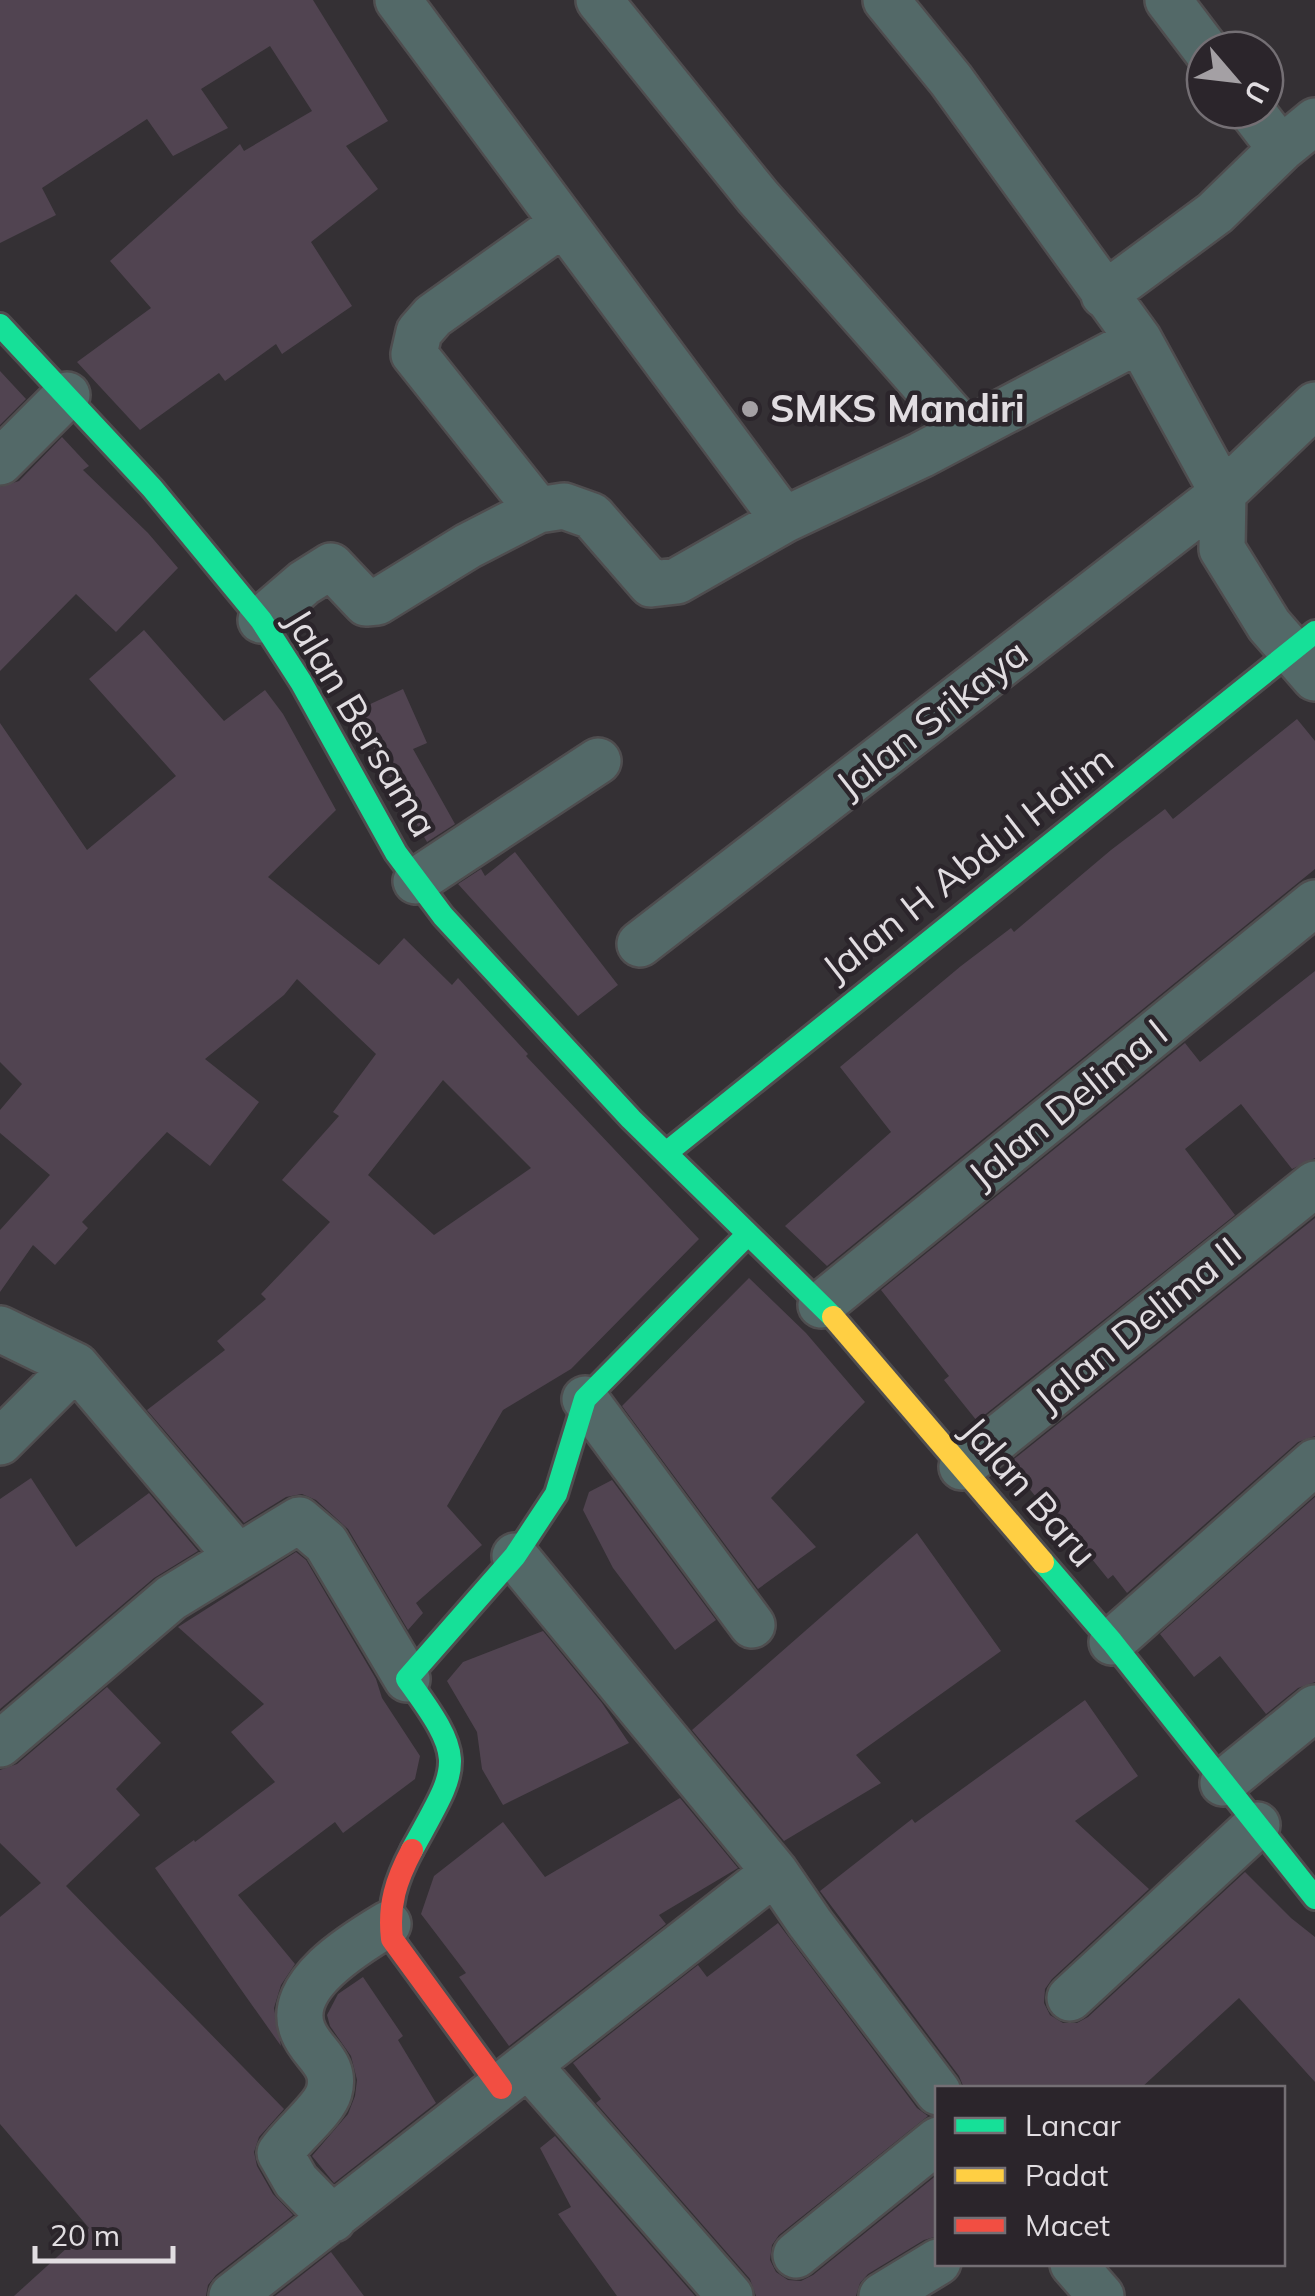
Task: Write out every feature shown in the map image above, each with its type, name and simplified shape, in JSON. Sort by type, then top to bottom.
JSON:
[{"type":"street","points":[[398,0],[784,520]]},
{"type":"street","points":[[599,0],[758,198],[965,431]]},
{"type":"street","points":[[886,0],[951,80],[1139,340],[1223,493],[1222,549],[1269,625],[1307,654]]},
{"type":"street","points":[[1168,0],[1191,30]]},
{"type":"street","points":[[1104,295],[1215,212],[1298,135]]},
{"type":"street","points":[[538,510],[414,354],[419,332],[432,316],[562,224]]},
{"type":"street","name":"Jalan Bersama","points":[[0,325],[152,488],[261,620],[416,882],[482,960],[666,1153]]},
{"type":"street","points":[[261,620],[304,583],[331,566],[366,603],[377,602],[468,546],[538,510],[564,506],[592,516],[651,584],[678,581],[784,520],[1139,340]]},
{"type":"street","points":[[0,462],[66,395]]},
{"type":"street","name":"Jalan Srikaya","points":[[640,944],[1223,493],[1315,405]]},
{"type":"street","name":"Jalan H Abdul Halim","points":[[666,1153],[812,1033],[1307,654]]},
{"type":"street","points":[[416,882],[598,761]]},
{"type":"street","name":"Jalan Delima I","points":[[822,1305],[1315,904]]},
{"type":"street","name":"Jalan Baru","points":[[666,1153],[822,1305],[1112,1642],[1315,1898]]},
{"type":"street","name":"Jalan Delima II","points":[[962,1467],[1315,1184]]},
{"type":"street","points":[[408,1679],[515,1556],[556,1494],[586,1399],[748,1234]]},
{"type":"street","points":[[0,1330],[76,1366],[237,1556]]},
{"type":"street","points":[[0,1442],[76,1366]]},
{"type":"street","points":[[586,1399],[752,1625]]},
{"type":"street","points":[[1112,1642],[1315,1462]]},
{"type":"street","points":[[0,1744],[171,1598],[299,1520],[326,1543],[451,1751],[448,1782],[404,1864],[388,1924],[392,1939],[515,2077],[730,2296]]},
{"type":"street","points":[[515,1556],[776,1872],[810,1924],[935,2088]]},
{"type":"street","points":[[1223,1783],[1315,1708]]},
{"type":"street","points":[[1070,1998],[1257,1825]]},
{"type":"street","points":[[232,2296],[776,1872]]},
{"type":"street","points":[[333,2218],[296,2181],[280,2153],[329,2094],[329,2066],[302,2030],[303,1995],[341,1952],[388,1924]]},
{"type":"street","points":[[796,2255],[935,2142]]},
{"type":"street","points":[[882,2296],[935,2264]]},
{"type":"street","points":[[1075,2266],[1101,2296]]},
{"type":"building","points":[[0,0],[313,0],[388,121],[346,146],[378,189],[311,242],[352,306],[282,354],[276,344],[225,381],[219,373],[140,430],[77,362],[151,308],[110,261],[240,144],[244,151],[312,111],[270,46],[201,89],[228,128],[173,156],[147,119],[42,188],[56,215],[0,243]]},
{"type":"building","points":[[0,371],[26,399],[0,425]]},
{"type":"building","points":[[62,437],[89,466],[83,470],[178,568],[116,632],[76,594],[0,671],[0,487],[19,481]]},
{"type":"building","points":[[144,630],[224,721],[265,690],[283,714],[336,810],[268,877],[379,965],[404,938],[452,985],[458,978],[699,1239],[571,1369],[503,1410],[447,1506],[482,1545],[416,1603],[423,1613],[408,1630],[348,1529],[316,1500],[302,1494],[286,1497],[244,1523],[147,1410],[225,1350],[217,1341],[266,1299],[261,1294],[330,1222],[282,1180],[339,1116],[333,1112],[376,1054],[297,979],[284,995],[205,1059],[259,1102],[210,1166],[167,1132],[82,1222],[88,1228],[55,1265],[33,1245],[0,1292],[0,1230],[50,1175],[0,1133],[0,1110],[22,1084],[0,1062],[0,723],[87,850],[176,776],[89,679]],"holes":[[[443,1080],[531,1168],[434,1235],[368,1175]]]},
{"type":"building","points":[[403,689],[427,743],[413,749],[455,824],[427,842],[353,712]]},
{"type":"building","points":[[1297,719],[1315,741],[1315,869],[827,1266],[785,1226],[891,1132],[840,1067],[961,966],[1011,928],[1014,932],[1111,850],[1165,809],[1173,819]]},
{"type":"building","points":[[515,852],[618,985],[578,1016],[458,884],[481,869],[485,876]]},
{"type":"building","points":[[1315,971],[1315,1158],[1292,1169],[1241,1104],[1185,1149],[1235,1215],[977,1421],[944,1380],[949,1376],[881,1290],[1185,1043],[1200,1062]]},
{"type":"building","points":[[1315,1218],[1315,1436],[1298,1442],[1127,1593],[1113,1575],[1108,1579],[1009,1463]]},
{"type":"building","points":[[749,1278],[806,1333],[865,1402],[771,1498],[816,1547],[758,1589],[622,1406]]},
{"type":"building","points":[[31,1478],[76,1547],[149,1493],[198,1551],[154,1578],[0,1709],[0,1499]]},
{"type":"building","points":[[612,1480],[716,1620],[675,1650],[613,1568],[583,1510],[589,1492]]},
{"type":"building","points":[[1315,1497],[1315,1682],[1298,1688],[1266,1714],[1220,1656],[1194,1677],[1160,1634]]},
{"type":"building","points":[[917,1533],[1001,1651],[856,1755],[881,1783],[784,1841],[692,1730]]},
{"type":"building","points":[[296,1552],[306,1560],[376,1679],[382,1698],[420,1756],[415,1779],[343,1833],[335,1822],[238,1895],[295,1964],[281,1985],[274,2008],[281,2046],[155,1868],[275,1782],[231,1732],[264,1704],[178,1627]]},
{"type":"building","points":[[543,1631],[629,1743],[503,1805],[482,1769],[477,1732],[447,1681],[463,1662]]},
{"type":"building","points":[[107,1687],[161,1743],[116,1789],[140,1815],[66,1886],[284,2109],[259,2137],[254,2152],[257,2166],[273,2194],[293,2215],[216,2275],[206,2296],[14,2296],[89,2228],[0,2124],[0,1917],[41,1883],[0,1843],[0,1770],[17,1764]]},
{"type":"building","points":[[1085,1700],[1138,1776],[1075,1821],[1149,1889],[1052,1979],[1045,1989],[1044,2003],[1050,2015],[1063,2023],[1077,2023],[1088,2017],[1245,1872],[1315,1937],[1315,2082],[1239,1998],[1143,2086],[963,2086],[820,1891],[912,1819],[915,1823]]},
{"type":"building","points":[[680,1798],[738,1868],[659,1915],[666,1924],[509,2046],[459,1977],[466,1973],[421,1914],[434,1876],[503,1822],[545,1877]]},
{"type":"building","points":[[778,1923],[917,2108],[928,2116],[779,2235],[772,2245],[770,2260],[776,2272],[788,2280],[801,2281],[935,2176],[935,2237],[868,2274],[856,2296],[756,2296],[750,2279],[596,2103],[601,2099],[573,2063],[698,1965],[707,1977]]},
{"type":"building","points":[[363,1977],[403,2036],[398,2040],[436,2103],[334,2183],[312,2156],[348,2114],[357,2080],[351,2056],[327,2015],[338,1994]]},
{"type":"building","points":[[555,2136],[695,2296],[617,2296],[558,2214],[571,2207],[540,2148]]},
{"type":"building","points":[[331,2252],[364,2296],[275,2296]]},
{"type":"traffic: fast","points":[[0,325],[152,488],[261,620],[301,682],[396,853],[443,916],[631,1119],[833,1317]]},
{"type":"traffic: fast","points":[[666,1153],[1315,632]]},
{"type":"traffic: fast","points":[[412,1850],[440,1799],[450,1763],[440,1729],[407,1679],[515,1556],[556,1494],[585,1399],[748,1234]]},
{"type":"traffic: fast","points":[[1043,1562],[1112,1642],[1315,1898]]},
{"type":"traffic: slow","points":[[833,1317],[1043,1562]]},
{"type":"traffic: jam","points":[[412,1850],[394,1893],[392,1939],[501,2088]]},
{"type":"place","name":"SMKS Mandiri","points":[[750,409]]}]
